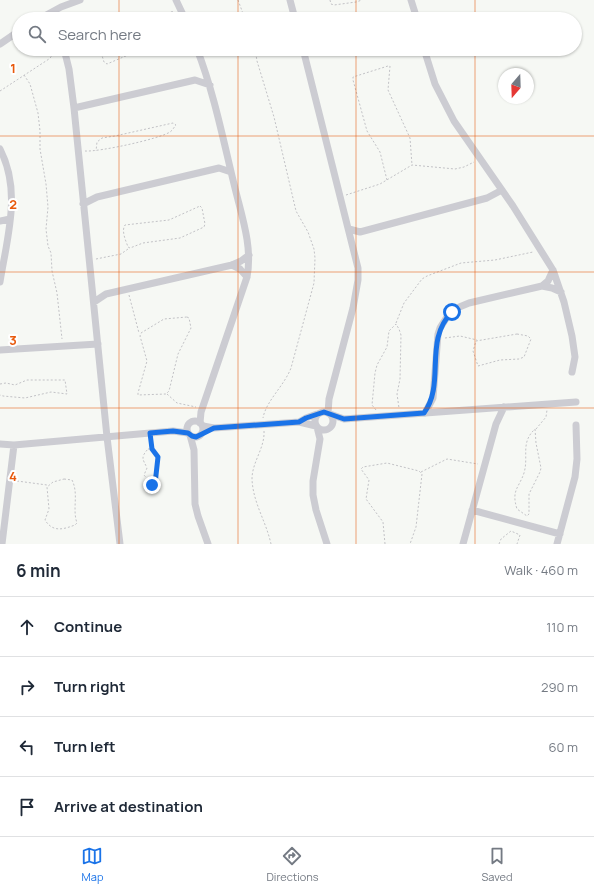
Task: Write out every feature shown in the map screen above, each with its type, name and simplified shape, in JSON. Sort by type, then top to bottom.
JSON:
[{"type":"street","points":[[58,12],[80,0]]},
{"type":"street","points":[[176,0],[182,12]]},
{"type":"street","points":[[290,0],[293,12]]},
{"type":"street","points":[[411,0],[415,12]]},
{"type":"street","points":[[0,44],[12,36]]},
{"type":"street","points":[[66,56],[74,108],[107,437],[120,544]]},
{"type":"street","points":[[194,450],[201,430],[201,410],[247,277],[249,255],[228,157],[210,85],[199,56]]},
{"type":"street","points":[[306,56],[357,262],[358,280],[347,335],[329,399],[329,413],[332,420],[324,435],[320,439]]},
{"type":"street","points":[[426,56],[435,84],[458,127],[502,190],[553,270],[570,324],[575,352],[575,362],[572,372]]},
{"type":"street","points":[[195,80],[200,75],[203,66]]},
{"type":"street","points":[[74,108],[195,80],[210,85]]},
{"type":"street","points":[[0,149],[6,162],[11,180],[12,198],[0,282]]},
{"type":"street","points":[[219,168],[228,157]]},
{"type":"street","points":[[83,204],[97,197],[219,168],[231,172]]},
{"type":"street","points":[[349,229],[360,232],[487,198],[502,190]]},
{"type":"street","points":[[82,192],[97,197]]},
{"type":"street","points":[[0,221],[10,219]]},
{"type":"street","points":[[352,242],[360,232]]},
{"type":"street","points":[[94,302],[106,294],[232,265],[249,255]]},
{"type":"street","points":[[232,265],[240,269],[247,277]]},
{"type":"street","points":[[542,286],[548,281],[553,270]]},
{"type":"street","points":[[424,413],[433,398],[438,334],[443,322],[452,312],[462,305],[542,286],[561,292]]},
{"type":"street","points":[[92,289],[106,294]]},
{"type":"street","points":[[0,350],[98,344]]},
{"type":"street","points":[[433,398],[436,405],[442,412]]},
{"type":"street","points":[[328,544],[316,510],[313,494],[313,481],[320,439],[315,420],[322,406],[329,399]]},
{"type":"street","points":[[173,431],[196,421],[201,430],[208,432],[214,428],[263,426],[299,422],[317,426],[322,429],[328,428],[344,419],[576,402]]},
{"type":"street","points":[[463,544],[496,424],[504,407]]},
{"type":"street","points":[[490,408],[496,424]]},
{"type":"street","points":[[201,410],[187,429],[194,450],[195,504],[208,544]]},
{"type":"street","points":[[299,422],[318,413],[324,412],[344,419]]},
{"type":"street","points":[[557,544],[577,468],[578,449],[576,425]]},
{"type":"street","points":[[0,444],[14,445],[173,431],[189,434],[194,437],[201,430]]},
{"type":"street","points":[[2,544],[14,445]]},
{"type":"street","points":[[472,510],[560,534]]},
{"type":"path","points":[[238,0],[243,12]]},
{"type":"path","points":[[330,0],[331,4],[334,5],[362,0]]},
{"type":"path","points":[[170,12],[180,8]]},
{"type":"path","points":[[0,91],[50,58],[51,56]]},
{"type":"path","points":[[102,56],[104,62],[107,64],[126,56]]},
{"type":"path","points":[[256,56],[274,117],[296,211],[308,232],[314,249],[316,266],[312,290],[291,368],[288,377],[267,406],[263,417],[263,442],[253,470],[252,479],[256,504],[271,544]]},
{"type":"path","points":[[387,180],[380,152],[367,130],[353,77],[390,66],[388,90],[410,138],[412,164]]},
{"type":"path","points":[[24,75],[30,84],[38,113],[40,149],[47,192],[48,207],[46,229],[48,246],[51,253],[52,271],[57,293],[63,346]]},
{"type":"path","points":[[78,151],[96,151],[151,139],[168,133],[176,125],[173,123],[102,138],[97,142],[96,151]]},
{"type":"path","points":[[340,196],[375,186],[412,164],[455,169],[464,167],[480,158]]},
{"type":"path","points":[[89,260],[121,254],[129,248],[143,243],[180,238],[204,227],[205,224],[202,207],[200,206],[169,220],[125,225],[124,237],[129,248]]},
{"type":"path","points":[[378,416],[372,406],[377,364],[387,347],[389,331],[396,324],[404,303],[422,280],[427,276],[460,263],[495,260],[541,250]]},
{"type":"path","points":[[128,289],[147,361],[138,394],[140,396],[167,394],[177,402],[201,410]]},
{"type":"path","points":[[140,334],[164,319],[187,316],[189,318],[191,328],[180,349],[170,390],[167,394]]},
{"type":"path","points":[[396,324],[401,335],[400,379],[397,394],[400,415]]},
{"type":"path","points":[[437,340],[460,336],[483,341],[517,334],[529,336],[531,339],[525,355],[522,358],[500,360],[481,367],[478,366],[473,351],[478,340]]},
{"type":"path","points":[[0,384],[6,383],[15,385],[27,380],[65,380],[67,394],[51,392],[25,398],[0,395]]},
{"type":"path","points":[[536,429],[536,443],[541,468],[529,494],[529,514],[527,516],[518,509],[515,492],[524,473],[526,441],[536,429],[547,416],[546,404]]},
{"type":"path","points":[[150,433],[152,449],[158,457],[155,484],[153,486],[144,476],[147,468],[142,460],[147,450],[152,449]]},
{"type":"path","points":[[385,544],[383,522],[366,500],[368,478],[362,468],[387,463],[421,472],[447,459],[484,466]]},
{"type":"path","points":[[410,544],[416,527],[422,475],[421,472]]},
{"type":"path","points":[[10,480],[48,486],[53,482],[70,479],[73,481],[76,490],[75,516],[77,524],[61,530],[52,527],[45,521],[49,509],[48,486]]},
{"type":"path","points":[[499,544],[501,538],[512,531],[520,535],[517,544]]},
{"type":"route","points":[[152,485],[153,486],[155,484],[158,457],[152,449],[150,433],[173,431],[188,433],[196,437],[214,428],[263,426],[299,422],[321,412],[344,419],[424,413],[433,398],[438,334],[443,322],[452,312]]}]
